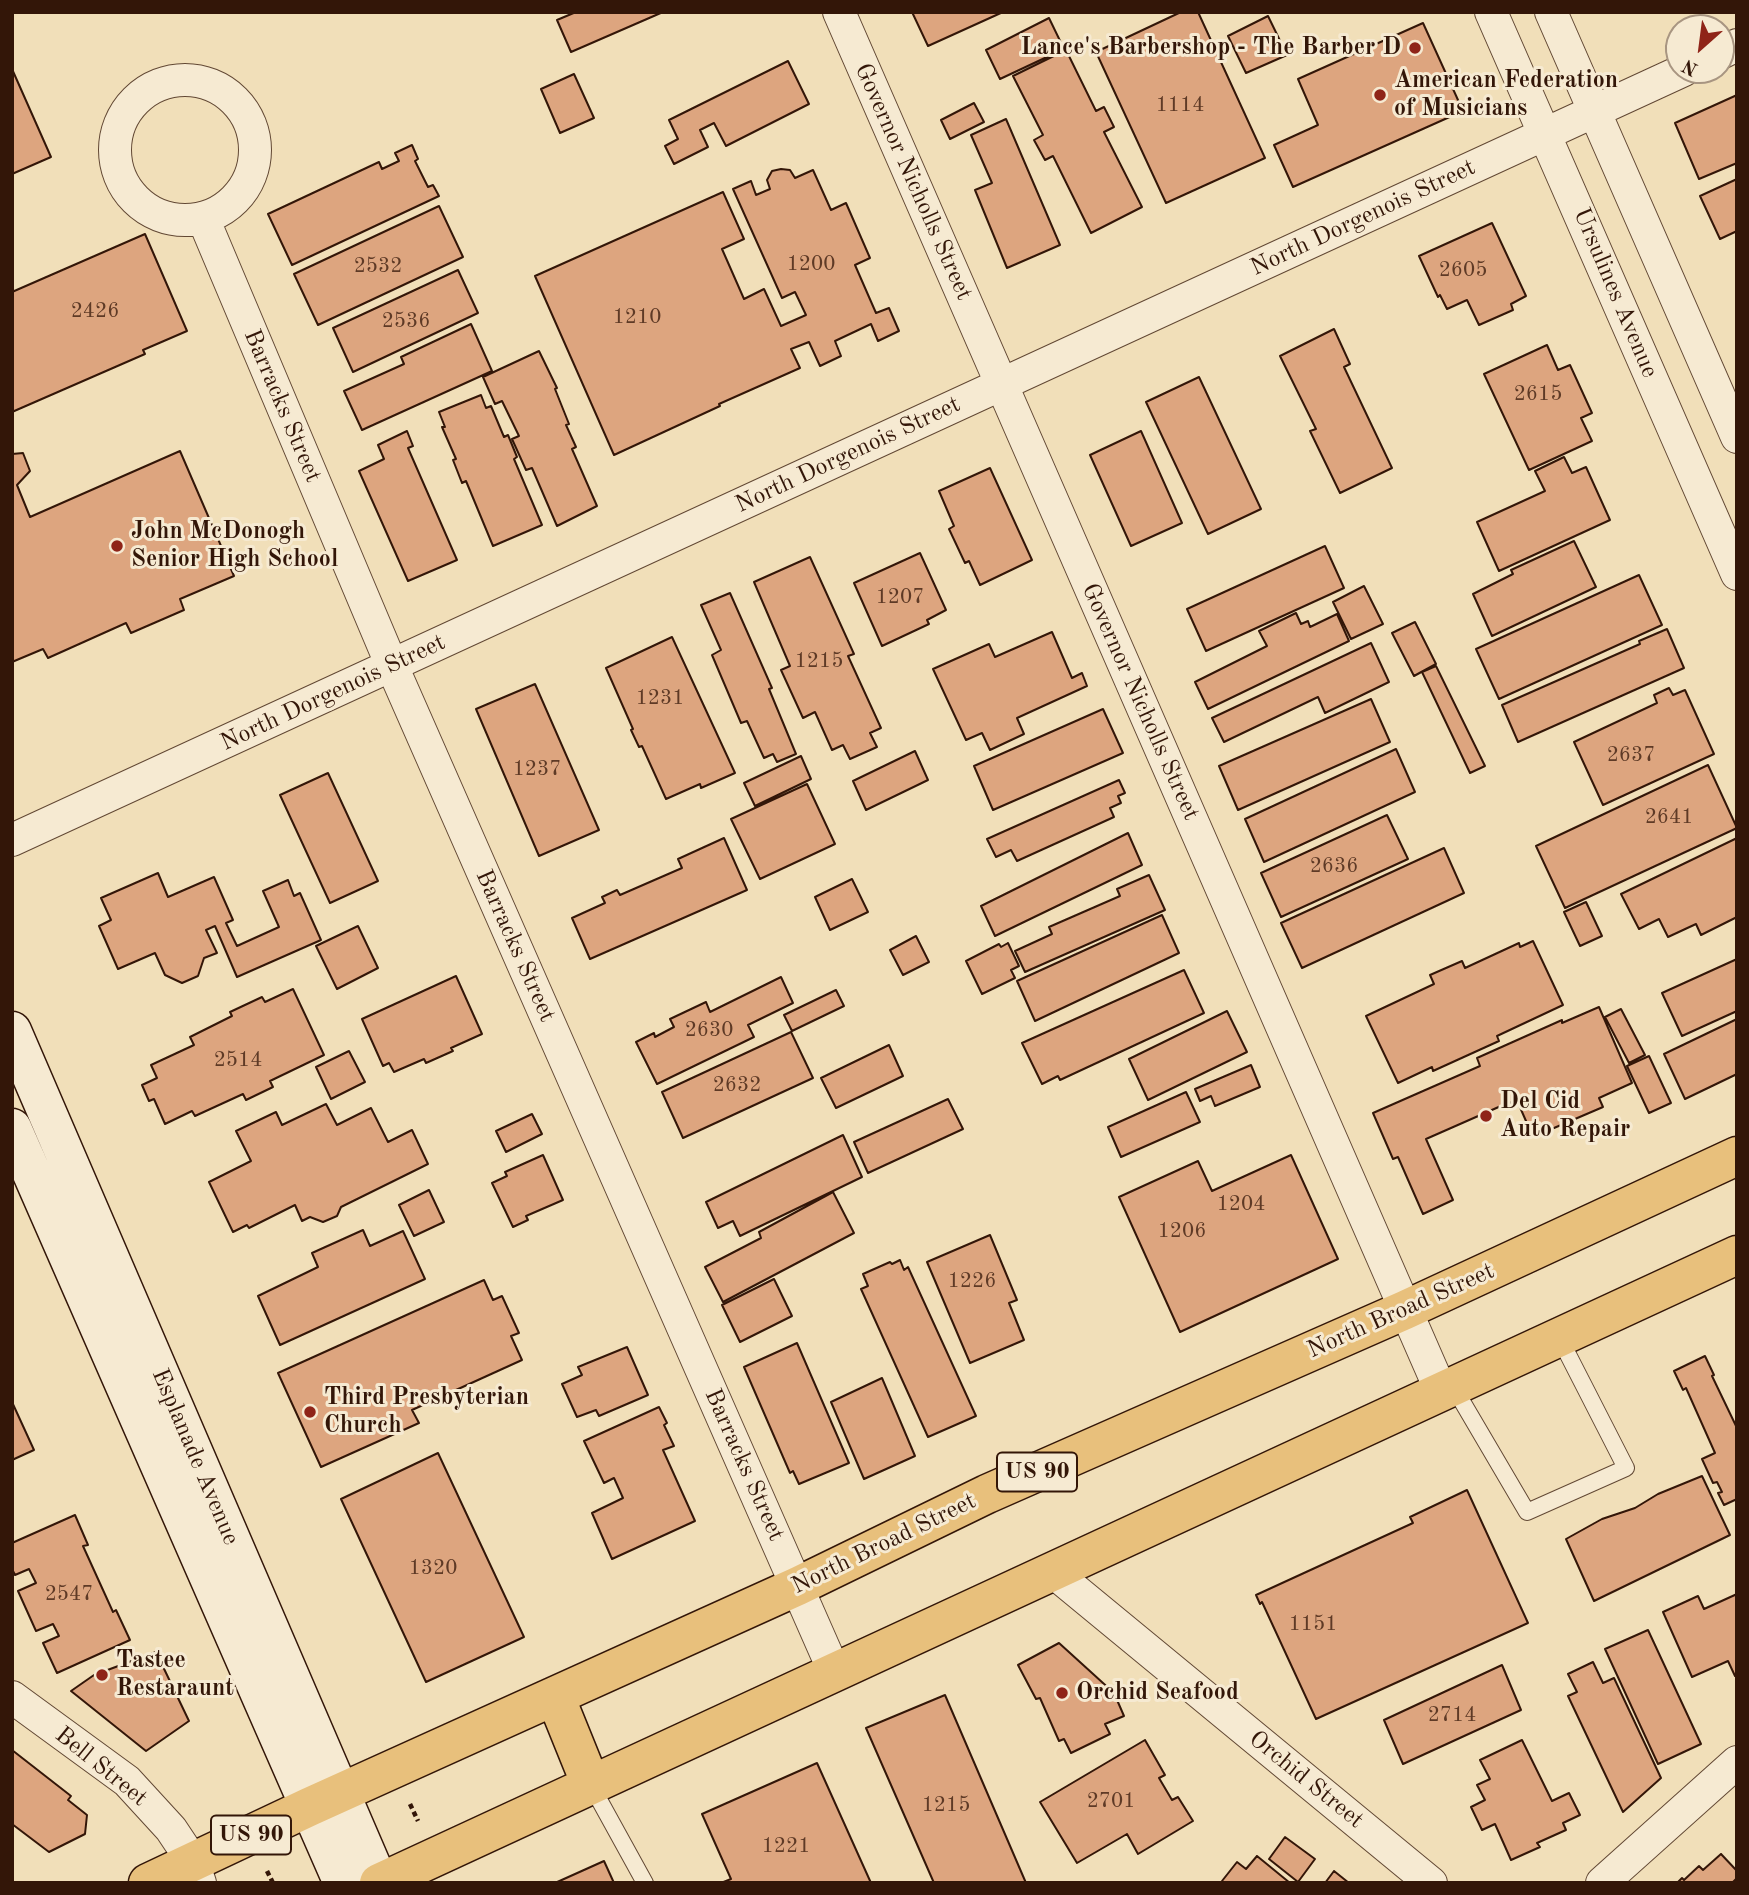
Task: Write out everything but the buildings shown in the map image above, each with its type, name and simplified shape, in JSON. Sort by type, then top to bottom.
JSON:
[{"type":"main road","name":"North Broad Street","points":[[148,1883],[197,1872],[324,1800],[798,1586],[987,1494],[1405,1310],[1737,1156]]},
{"type":"main road","points":[[379,1883],[1737,1255]]},
{"type":"main road","points":[[555,1696],[591,1785]]},
{"type":"street","name":"Governor Nicholls Street","points":[[839,12],[1405,1310],[1447,1389]]},
{"type":"street","name":"Ursulines Avenue","points":[[1491,12],[1737,575]]},
{"type":"street","points":[[1551,12],[1737,437]]},
{"type":"street","points":[[189,79],[211,84],[230,96],[245,112],[253,132],[256,154],[251,175],[240,195],[224,209],[203,218],[179,220],[155,214],[135,200],[121,180],[114,156],[116,132],[126,110],[143,93],[165,82],[189,79]]},
{"type":"street","name":"North Dorgenois Street","points":[[12,840],[1665,79]]},
{"type":"street","name":"Barracks Street","points":[[203,218],[391,666],[834,1671]]},
{"type":"street","name":"Esplanade Avenue","points":[[12,1031],[324,1800],[343,1883]]},
{"type":"street","name":"Esplanade Avenue","points":[[12,1128],[324,1800],[379,1883]]},
{"type":"street","name":"Orchid Street","points":[[1052,1571],[1431,1883]]},
{"type":"street","name":"Bell Street","points":[[12,1697],[127,1781],[172,1829],[197,1872]]},
{"type":"street","points":[[1602,1883],[1737,1762]]},
{"type":"lane","points":[[1447,1389],[1527,1512],[1626,1468],[1559,1338]]},
{"type":"lane","points":[[591,1785],[645,1883]]},
{"type":"path","points":[[267,1869],[272,1883]]},
{"type":"place","name":"Lance's Barbershop - The Barber D","points":[[1415,48]]},
{"type":"place","name":"American Federation of Musicians","points":[[1380,95]]},
{"type":"place","name":"John McDonogh Senior High School","points":[[117,546]]},
{"type":"place","name":"Del Cid Auto Repair","points":[[1486,1116]]},
{"type":"place","name":"Third Presbyterian Church","points":[[310,1412]]},
{"type":"place","name":"Tastee Restaraunt","points":[[102,1675]]},
{"type":"place","name":"Orchid Seafood","points":[[1062,1693]]}]
